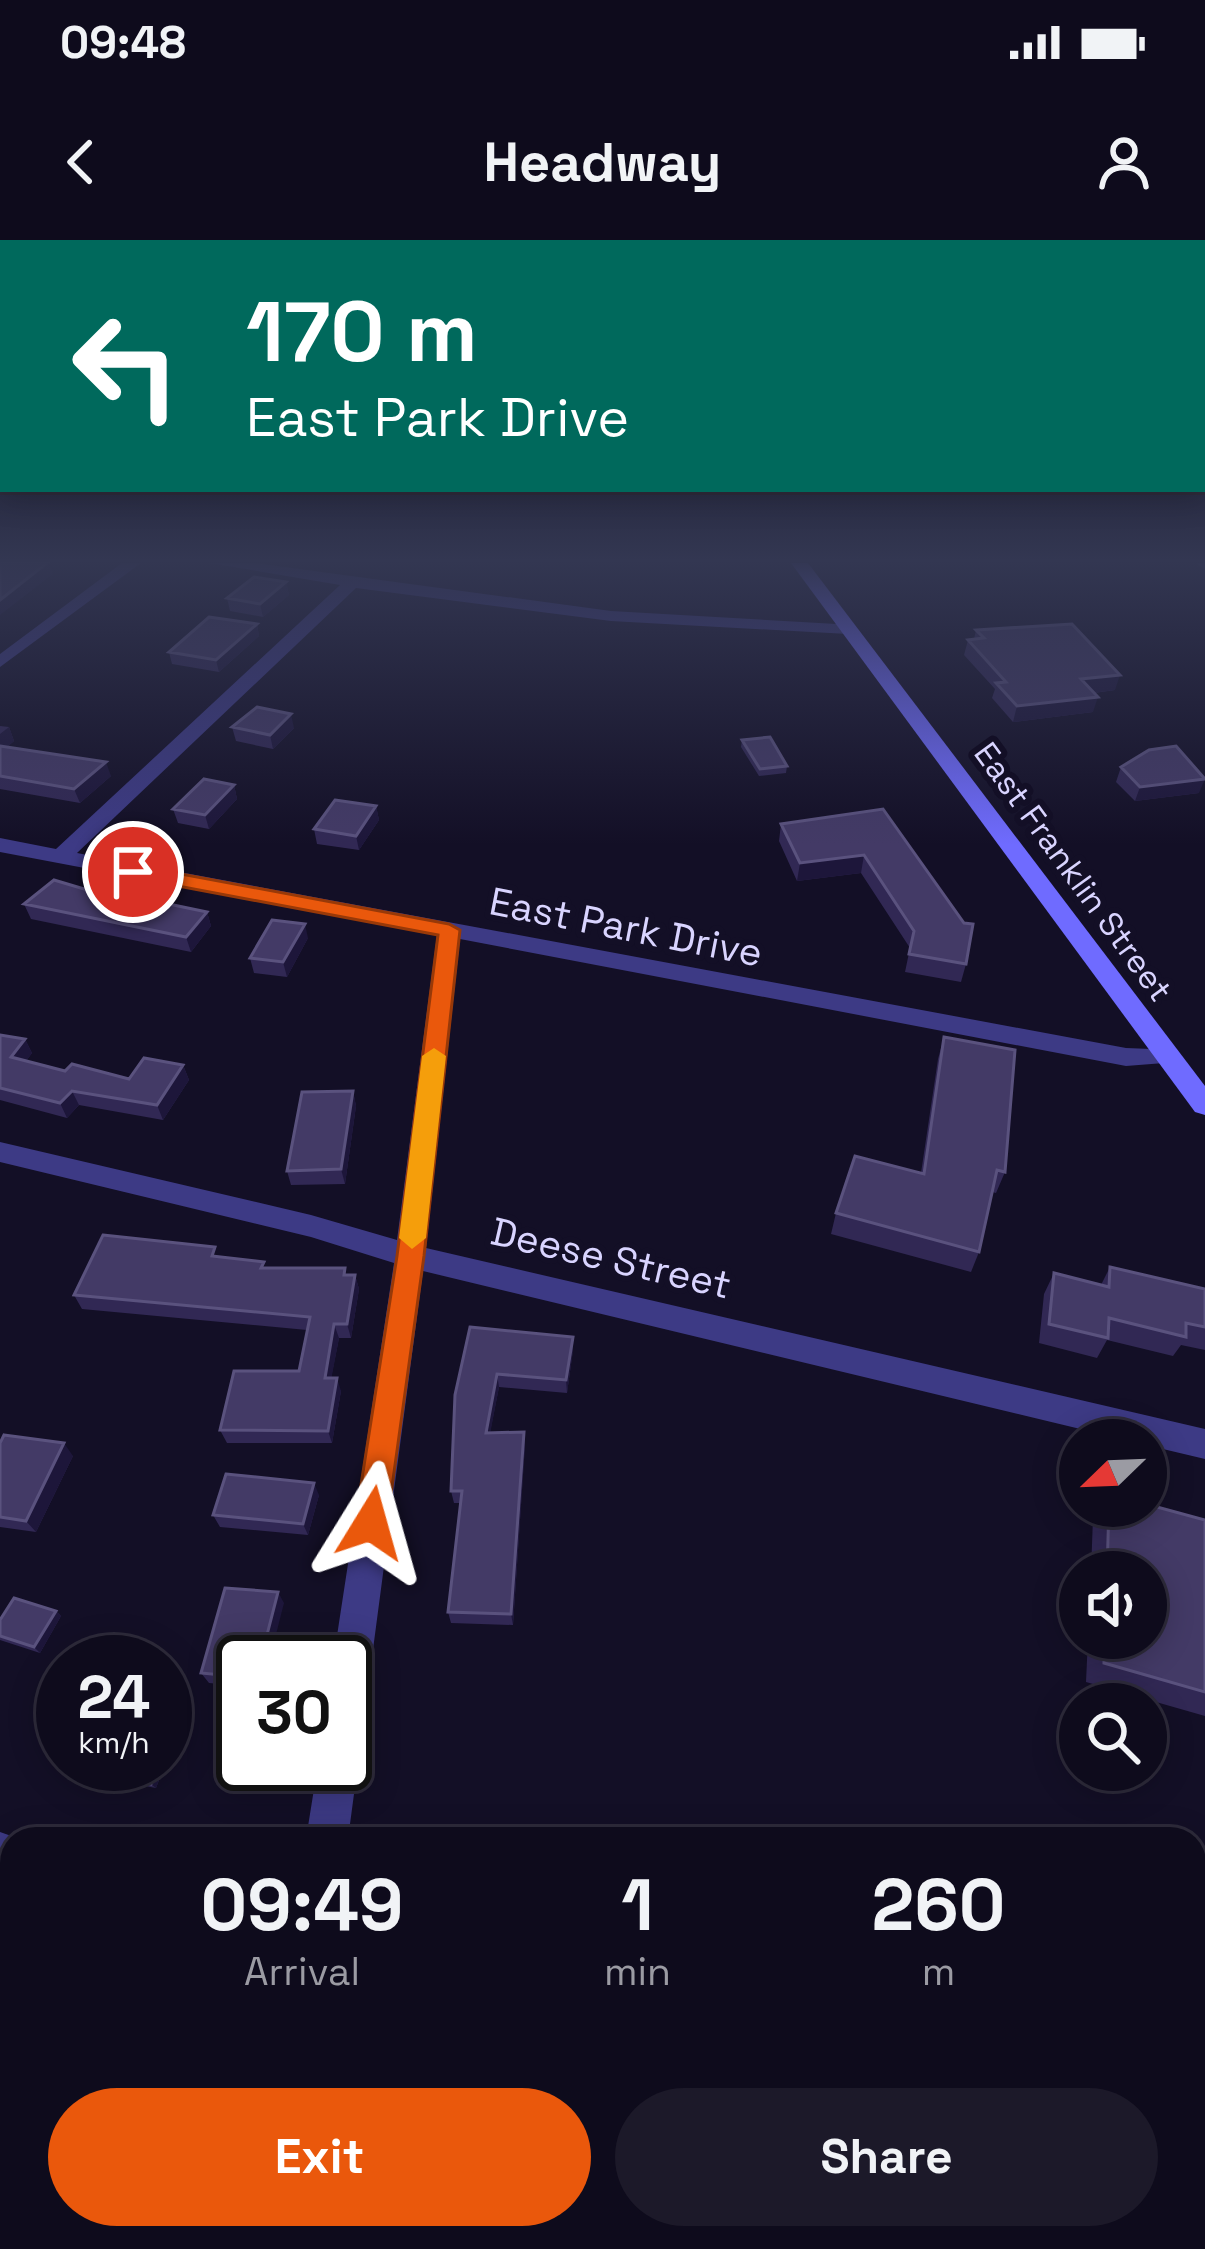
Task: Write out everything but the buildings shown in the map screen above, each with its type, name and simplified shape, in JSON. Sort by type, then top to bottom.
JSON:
[{"type":"main road","name":"East Franklin Street","points":[[869,657],[1205,1106]]},
{"type":"street","points":[[60,857],[273,657]]},
{"type":"street","points":[[0,868],[12,848]]},
{"type":"street","name":"East Park Drive","points":[[12,848],[1126,1057],[1168,1057]]},
{"type":"street","points":[[356,1635],[410,1256],[449,930]]},
{"type":"street","name":"Deese Street","points":[[0,1152],[310,1226],[410,1256],[1205,1444]]},
{"type":"street","points":[[329,1827],[334,1791]]},
{"type":"slow traffic","points":[[412,1238],[434,1056]]},
{"type":"route","points":[[133,872],[449,930],[410,1256],[371,1523]]}]
